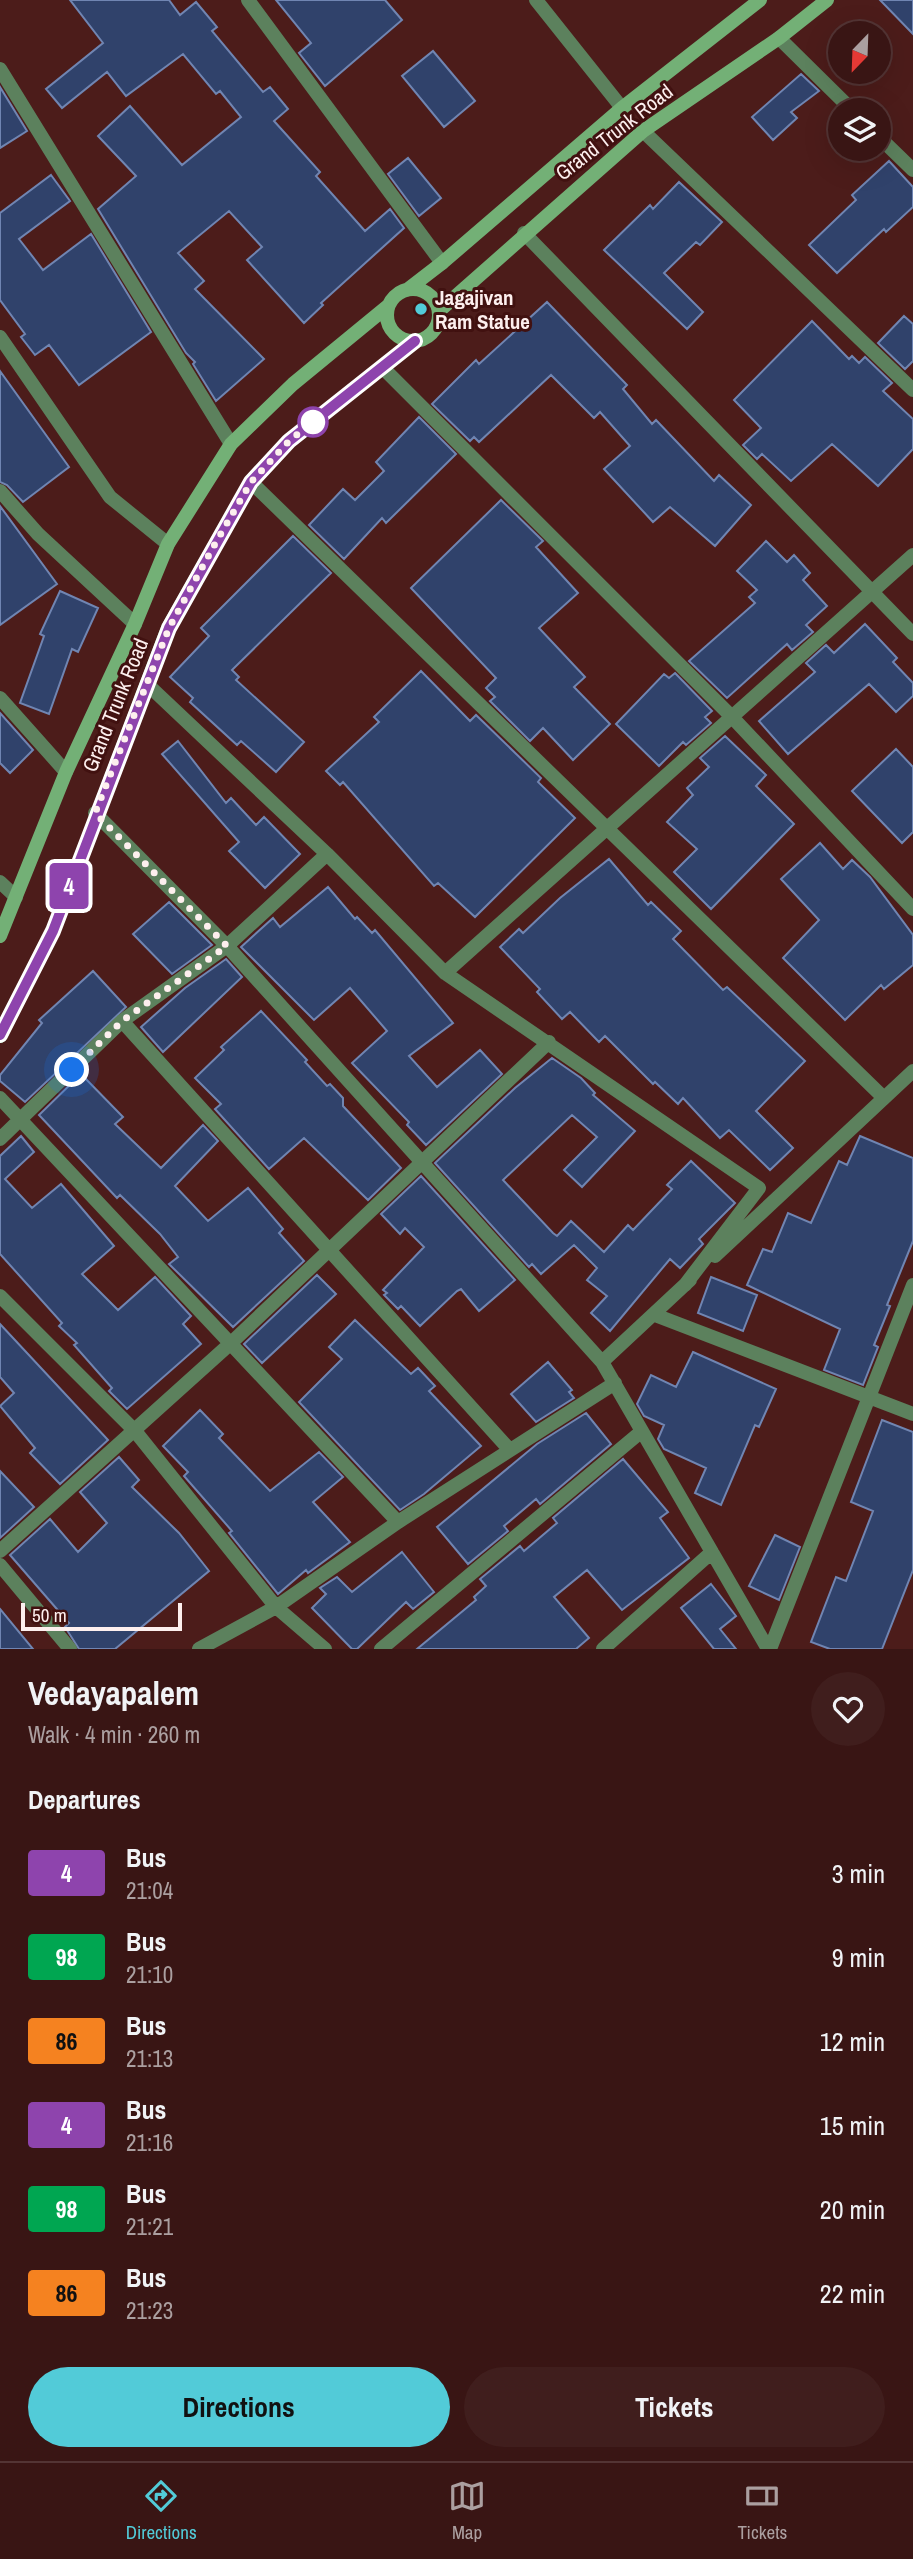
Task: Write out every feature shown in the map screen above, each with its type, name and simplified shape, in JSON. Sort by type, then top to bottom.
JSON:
[{"type":"main road","name":"Grand Trunk Road","points":[[439,311],[524,233],[643,131],[779,38],[827,0]]},
{"type":"main road","points":[[0,936],[66,772],[135,624],[168,544],[231,444],[293,384],[388,306],[399,293],[407,290],[442,263],[622,108],[755,1]]},
{"type":"main road","points":[[388,306],[387,323],[392,331],[406,341],[423,339],[436,328],[439,311],[431,296],[424,291],[407,290]]},
{"type":"main road","name":"Grand Trunk Road","points":[[0,1035],[53,931],[95,813],[169,628],[251,482],[289,441],[415,341]]},
{"type":"street","points":[[248,0],[442,263]]},
{"type":"street","points":[[536,0],[622,108]]},
{"type":"street","points":[[779,38],[840,98]]},
{"type":"street","points":[[0,69],[231,444]]},
{"type":"street","points":[[643,131],[913,390]]},
{"type":"street","points":[[891,149],[913,170]]},
{"type":"street","points":[[524,233],[913,634]]},
{"type":"street","points":[[0,337],[110,497],[168,544]]},
{"type":"street","points":[[383,367],[732,717],[913,909]]},
{"type":"street","points":[[251,482],[884,1098]]},
{"type":"street","points":[[0,491],[37,534],[135,624]]},
{"type":"street","points":[[445,973],[913,555]]},
{"type":"street","points":[[147,684],[327,854],[445,973],[759,1188],[685,1285]]},
{"type":"street","points":[[0,698],[66,772]]},
{"type":"street","points":[[95,813],[227,946],[602,1362],[769,1649]]},
{"type":"street","points":[[0,1139],[23,1120],[122,1021],[227,946],[327,854]]},
{"type":"street","points":[[0,882],[16,897]]},
{"type":"street","points":[[122,1021],[509,1450]]},
{"type":"street","points":[[0,1551],[231,1343],[549,1042]]},
{"type":"street","points":[[602,1362],[913,1070]]},
{"type":"street","points":[[0,1098],[398,1522]]},
{"type":"street","points":[[769,1649],[913,1284]]},
{"type":"street","points":[[0,1297],[135,1431],[276,1606],[325,1649]]},
{"type":"street","points":[[655,1315],[913,1414]]},
{"type":"street","points":[[199,1649],[276,1606],[398,1522],[615,1383]]},
{"type":"street","points":[[381,1649],[642,1431]]},
{"type":"street","points":[[603,1649],[712,1552]]},
{"type":"street","points":[[0,1565],[70,1649]]},
{"type":"building","points":[[70,0],[169,0],[180,15],[196,2],[217,27],[212,31],[263,92],[270,87],[288,109],[274,121],[320,172],[316,176],[365,231],[390,209],[404,228],[321,303],[323,305],[304,323],[247,260],[262,247],[229,211],[178,253],[204,281],[195,289],[264,359],[216,401],[193,364],[195,362],[186,353],[98,209],[136,176],[98,136],[130,106],[182,165],[241,117],[220,91],[216,94],[183,54],[126,96],[107,72],[62,108],[46,89],[103,43]]},
{"type":"building","points":[[276,0],[385,0],[402,20],[325,86],[299,53],[311,43]]},
{"type":"building","points":[[880,0],[913,0],[913,34]]},
{"type":"building","points":[[433,51],[475,101],[444,127],[402,76]]},
{"type":"building","points":[[801,74],[819,91],[791,112],[797,118],[773,140],[752,117]]},
{"type":"building","points":[[0,87],[27,131],[0,148]]},
{"type":"building","points":[[408,158],[441,198],[419,216],[388,174]]},
{"type":"building","points":[[889,161],[913,187],[913,207],[886,232],[884,229],[837,273],[809,245],[856,200],[852,195]]},
{"type":"building","points":[[51,175],[70,201],[19,239],[43,270],[91,234],[151,332],[79,385],[49,345],[35,355],[21,337],[25,334],[0,300],[0,213]]},
{"type":"building","points":[[679,182],[722,222],[700,245],[696,242],[664,273],[703,312],[687,329],[604,250],[650,205],[653,209]]},
{"type":"building","points":[[547,302],[627,385],[623,389],[652,424],[656,420],[714,481],[719,475],[751,505],[715,546],[670,507],[653,522],[604,469],[630,446],[600,412],[594,418],[551,375],[479,442],[474,437],[470,441],[432,404],[476,360],[479,364]]},
{"type":"building","points":[[904,316],[913,324],[913,361],[905,369],[878,343]]},
{"type":"building","points":[[812,321],[849,359],[852,356],[859,363],[865,357],[892,383],[883,391],[913,419],[913,449],[878,486],[832,444],[791,481],[762,454],[757,459],[743,445],[761,428],[734,400]]},
{"type":"building","points":[[0,371],[69,467],[23,502],[7,485],[0,482]]},
{"type":"building","points":[[419,417],[456,454],[386,523],[382,518],[344,559],[309,525],[343,489],[355,500],[384,471],[376,462]]},
{"type":"building","points":[[501,500],[543,541],[536,547],[578,593],[539,628],[585,677],[574,687],[610,724],[573,760],[543,728],[530,741],[490,701],[495,697],[486,688],[496,678],[411,588]]},
{"type":"building","points":[[0,506],[57,584],[0,625]]},
{"type":"building","points":[[293,536],[331,573],[232,670],[239,677],[236,680],[304,742],[276,772],[241,741],[237,745],[190,702],[193,698],[170,677],[209,636],[201,628]]},
{"type":"building","points":[[766,541],[787,562],[794,555],[810,573],[803,580],[827,606],[806,625],[813,632],[792,650],[787,644],[727,698],[689,661],[755,603],[749,597],[757,590],[737,571]]},
{"type":"building","points":[[60,591],[98,608],[78,652],[72,649],[49,714],[20,703],[44,636],[40,634]]},
{"type":"building","points":[[865,624],[897,658],[893,662],[913,683],[913,696],[896,712],[869,684],[788,754],[759,721],[815,672],[806,663],[826,645],[834,653]]},
{"type":"building","points":[[421,671],[470,721],[476,715],[541,778],[538,782],[575,818],[475,917],[438,883],[434,886],[343,782],[340,785],[326,771],[379,722],[374,717]]},
{"type":"building","points":[[675,673],[712,711],[705,717],[711,723],[686,745],[683,742],[659,766],[616,724],[664,674],[669,678]]},
{"type":"building","points":[[0,713],[33,750],[10,773],[0,763]]},
{"type":"building","points":[[725,736],[766,775],[756,786],[794,824],[711,909],[674,872],[697,849],[667,822],[693,795],[687,788],[709,767],[700,758]]},
{"type":"building","points":[[178,741],[226,803],[231,798],[256,825],[264,817],[300,854],[265,888],[229,851],[239,842],[162,754]]},
{"type":"building","points":[[896,749],[913,767],[913,832],[902,843],[852,791]]},
{"type":"building","points":[[820,843],[843,869],[852,860],[870,877],[913,935],[913,965],[884,989],[881,985],[845,1020],[783,958],[819,920],[781,879]]},
{"type":"building","points":[[609,859],[648,905],[651,902],[681,931],[673,939],[723,990],[727,987],[805,1061],[756,1111],[793,1148],[770,1170],[729,1130],[720,1138],[683,1098],[678,1104],[655,1082],[653,1084],[605,1036],[599,1042],[570,1012],[562,1019],[537,992],[540,989],[500,947],[519,929],[523,933],[560,898]]},
{"type":"building","points":[[328,887],[355,919],[357,917],[372,933],[375,930],[453,1023],[409,1056],[437,1087],[480,1050],[502,1074],[426,1145],[407,1125],[409,1122],[352,1063],[387,1031],[350,988],[314,1020],[241,947],[273,918],[280,927]]},
{"type":"building","points":[[169,902],[212,945],[172,974],[133,934]]},
{"type":"building","points":[[226,959],[242,977],[163,1052],[141,1027],[185,988]]},
{"type":"building","points":[[93,971],[126,1007],[25,1102],[0,1081],[0,1075],[42,1023],[39,1020]]},
{"type":"building","points":[[261,1011],[307,1060],[305,1062],[327,1086],[330,1084],[343,1098],[343,1106],[401,1168],[368,1200],[304,1138],[269,1169],[215,1109],[221,1104],[195,1078],[224,1050],[221,1047]]},
{"type":"building","points":[[552,1058],[581,1078],[595,1093],[593,1095],[635,1131],[582,1187],[564,1170],[597,1137],[572,1115],[503,1180],[553,1233],[557,1236],[571,1221],[604,1252],[628,1225],[633,1230],[672,1189],[667,1185],[691,1161],[735,1203],[699,1239],[703,1244],[680,1268],[670,1259],[610,1331],[591,1313],[607,1296],[587,1280],[597,1268],[574,1245],[541,1274],[532,1264],[529,1267],[435,1163],[515,1088]]},
{"type":"building","points":[[81,1074],[123,1117],[115,1124],[161,1168],[203,1125],[218,1141],[175,1186],[208,1221],[248,1188],[283,1229],[279,1233],[304,1261],[233,1327],[169,1264],[178,1257],[160,1234],[120,1195],[117,1198],[39,1115]]},
{"type":"building","points":[[21,1136],[34,1152],[5,1179],[32,1208],[61,1184],[114,1246],[82,1274],[118,1310],[155,1277],[191,1316],[183,1324],[201,1344],[127,1409],[109,1391],[112,1388],[74,1345],[77,1343],[59,1326],[62,1323],[0,1254],[0,1156]]},
{"type":"building","points":[[860,1136],[913,1158],[913,1241],[887,1305],[890,1306],[874,1345],[878,1347],[863,1385],[824,1370],[840,1329],[747,1285],[763,1249],[772,1252],[788,1213],[811,1223],[839,1161],[847,1165]]},
{"type":"building","points":[[421,1176],[515,1280],[479,1311],[461,1289],[420,1326],[401,1306],[398,1309],[384,1295],[387,1293],[383,1290],[424,1247],[405,1228],[400,1234],[381,1214]]},
{"type":"building","points":[[317,1275],[336,1294],[262,1363],[244,1344]]},
{"type":"building","points":[[711,1277],[757,1295],[743,1331],[698,1313]]},
{"type":"building","points":[[355,1320],[411,1374],[418,1368],[435,1386],[429,1391],[481,1446],[424,1494],[400,1510],[299,1402],[342,1359],[329,1347]]},
{"type":"building","points":[[0,1324],[108,1440],[60,1484],[30,1453],[35,1448],[0,1406],[14,1393],[0,1377]]},
{"type":"building","points":[[693,1352],[776,1389],[759,1427],[755,1425],[721,1505],[695,1493],[706,1468],[664,1449],[658,1439],[664,1425],[644,1416],[637,1404],[651,1375],[676,1387]]},
{"type":"building","points":[[548,1362],[572,1390],[569,1392],[574,1398],[536,1422],[511,1394]]},
{"type":"building","points":[[200,1410],[223,1434],[219,1438],[270,1491],[319,1452],[343,1477],[313,1502],[350,1542],[308,1573],[306,1570],[278,1594],[229,1533],[232,1531],[184,1476],[188,1472],[163,1446]]},
{"type":"building","points":[[586,1413],[611,1444],[540,1504],[536,1499],[504,1526],[508,1531],[468,1564],[437,1527],[537,1444]]},
{"type":"building","points":[[882,1420],[913,1432],[913,1570],[882,1649],[830,1649],[811,1642],[836,1577],[846,1581],[873,1511],[851,1502]]},
{"type":"building","points":[[119,1457],[139,1480],[132,1487],[179,1533],[209,1571],[115,1649],[79,1649],[65,1627],[69,1623],[10,1555],[50,1519],[78,1552],[107,1523],[80,1492]]},
{"type":"building","points":[[623,1459],[668,1512],[660,1518],[689,1558],[622,1610],[587,1570],[554,1597],[589,1638],[576,1649],[417,1649],[476,1600],[474,1597],[486,1586],[480,1579],[520,1546],[524,1551],[557,1523],[553,1518]]},
{"type":"building","points":[[0,1471],[34,1507],[0,1538]]},
{"type":"building","points":[[775,1535],[800,1547],[779,1600],[749,1586]]},
{"type":"building","points":[[402,1552],[434,1592],[413,1609],[406,1602],[357,1649],[352,1649],[312,1608],[326,1594],[320,1588],[337,1577],[352,1592]]},
{"type":"building","points":[[711,1584],[736,1616],[720,1629],[736,1649],[714,1649],[681,1608]]},
{"type":"building","points":[[0,1609],[33,1649],[0,1649]]},
{"type":"bus line","name":"4","points":[[0,1035],[53,931],[95,813],[169,628],[251,482],[289,441],[415,341]]},
{"type":"place","name":"Jagajivan Ram Statue","points":[[421,309]]},
{"type":"route","points":[[72,1070],[122,1021],[227,946],[95,813],[169,628],[216,542],[251,482],[289,441],[313,422]]}]
